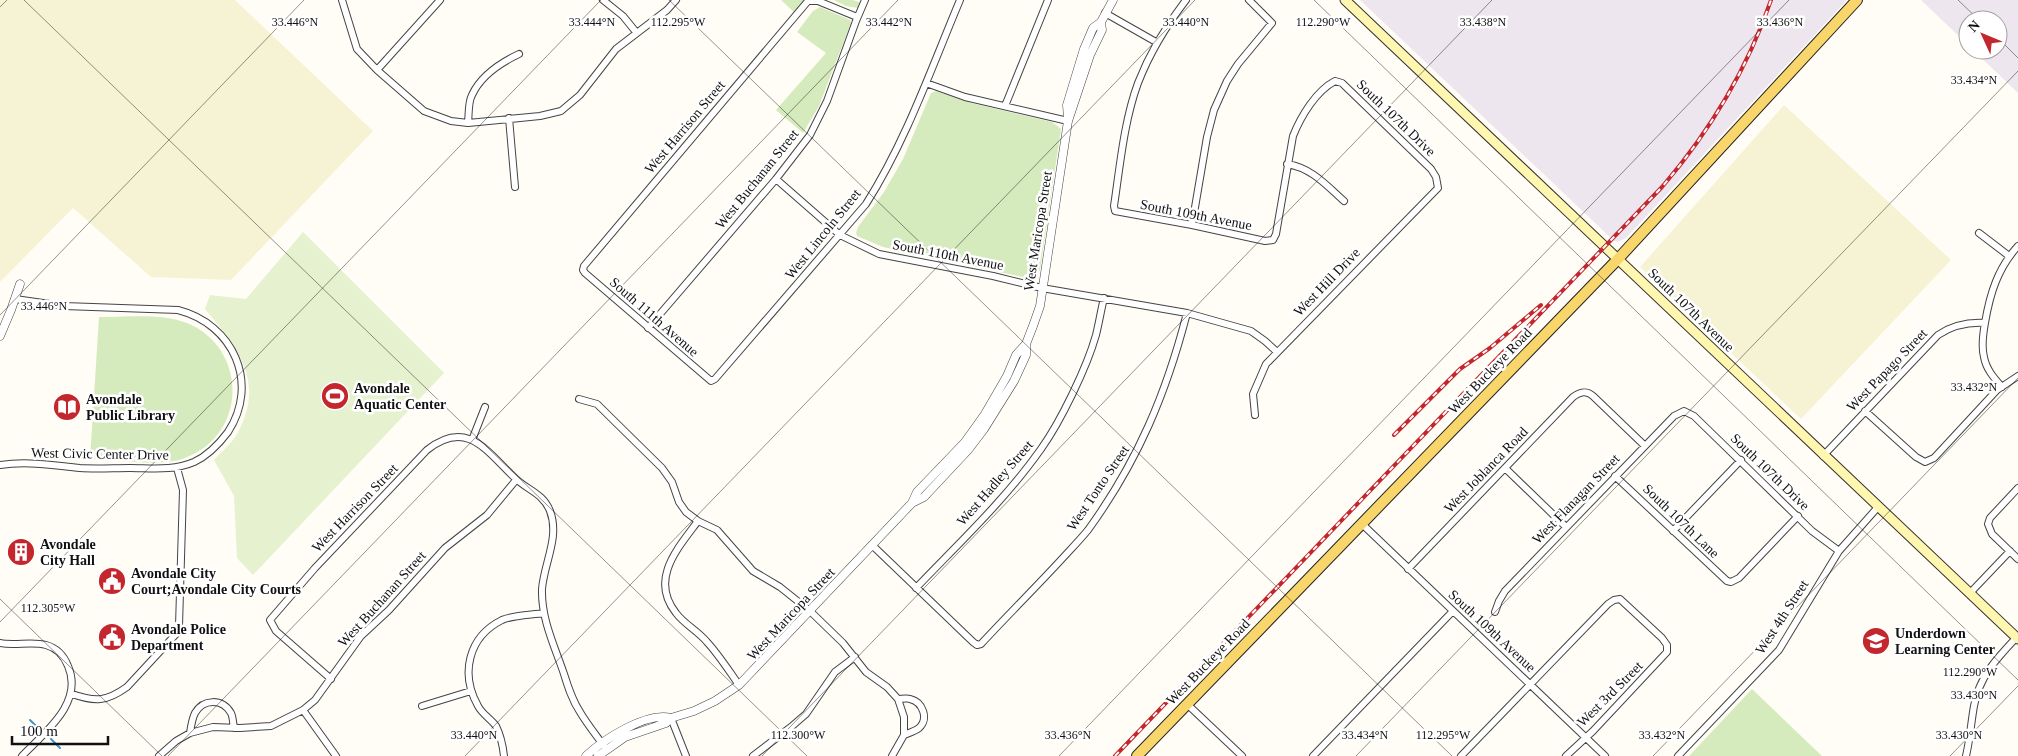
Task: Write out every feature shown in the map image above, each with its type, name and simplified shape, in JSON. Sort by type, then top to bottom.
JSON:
[{"type":"main road","name":"South 107th Avenue","points":[[1345,0],[2017,639]]},
{"type":"main road","name":"West Buckeye Road","points":[[1137,756],[1618,259],[1857,0]]},
{"type":"street","points":[[342,0],[357,49],[377,70],[424,111],[451,121],[468,123],[554,113],[560,110],[574,100],[616,49],[667,10],[676,0]]},
{"type":"street","points":[[377,70],[440,0]]},
{"type":"street","points":[[603,0],[623,16],[636,32]]},
{"type":"street","name":"West Harrison Street","points":[[583,270],[808,1],[818,0],[857,17]]},
{"type":"street","name":"West Buchanan Street","points":[[648,328],[776,180],[810,135],[827,102],[857,17],[865,0]]},
{"type":"street","name":"West Lincoln Street","points":[[711,381],[715,379],[866,204],[903,137],[960,0]]},
{"type":"street","points":[[1005,106],[1048,0]]},
{"type":"street","name":"West Maricopa Street","points":[[586,756],[625,737],[666,723],[671,718],[694,711],[715,701],[739,685],[912,503],[917,492],[965,442],[981,420],[1000,389],[1016,355],[1026,344],[1040,306],[1068,121],[1090,55],[1102,30],[1101,22],[1113,0]]},
{"type":"street","points":[[1105,13],[1156,42],[1186,0]]},
{"type":"street","points":[[1192,225],[1207,137],[1214,110],[1227,81],[1238,64],[1272,23],[1249,0]]},
{"type":"street","name":"South 109th Avenue","points":[[1156,42],[1137,85],[1128,120],[1114,206],[1115,211],[1266,241],[1273,240],[1276,234],[1287,164]]},
{"type":"street","points":[[468,123],[471,96],[481,80],[502,62],[519,54]]},
{"type":"street","name":"South 107th Drive","points":[[1287,164],[1299,123],[1316,98],[1335,81],[1342,83],[1431,169],[1436,177]]},
{"type":"street","points":[[926,83],[965,97],[1068,121]]},
{"type":"street","points":[[509,119],[515,186]]},
{"type":"street","points":[[1287,164],[1300,166],[1312,172],[1344,201]]},
{"type":"street","name":"West Hill Drive","points":[[1254,415],[1253,394],[1266,364],[1438,188],[1436,177]]},
{"type":"street","name":"South 110th Avenue","points":[[776,180],[840,235],[867,250],[1042,288],[1187,313],[1251,331],[1277,352]]},
{"type":"street","points":[[1979,233],[2009,256]]},
{"type":"street","points":[[2002,387],[1988,370],[1982,346],[1994,283],[2009,256],[2018,246]]},
{"type":"street","name":"South 111th Avenue","points":[[583,270],[711,381]]},
{"type":"street","points":[[0,336],[20,284]]},
{"type":"street","name":"West Hadley Street","points":[[916,588],[989,512],[1019,478],[1042,447],[1063,411],[1083,369],[1096,336],[1104,298]]},
{"type":"street","name":"West Civic Center Drive","points":[[0,465],[82,468],[177,468],[194,462],[210,452],[223,439],[233,424],[239,408],[242,378],[238,362],[220,334],[195,314],[178,310],[64,306],[15,299]]},
{"type":"street","name":"West Tonto Street","points":[[916,588],[977,645],[981,644],[1087,531],[1113,492],[1138,450],[1160,401],[1175,359],[1187,313]]},
{"type":"street","name":"West Papago Street","points":[[1823,456],[1938,335],[1950,328],[1963,324],[1985,323]]},
{"type":"street","points":[[1865,411],[1916,458],[1925,462],[1934,458],[2002,387],[2018,376]]},
{"type":"street","name":"West Joblanca Road","points":[[1408,569],[1573,397],[1584,392],[1593,396],[1645,446]]},
{"type":"street","points":[[579,399],[597,404],[662,468],[672,482],[679,502],[686,512],[698,521],[717,530],[754,571],[780,587],[810,611],[855,657],[866,672],[887,687],[898,699],[904,717],[904,735],[892,756]]},
{"type":"street","points":[[485,407],[472,440],[484,446],[516,480],[538,494],[546,502],[553,524],[553,535],[542,589],[544,613],[569,691],[579,712],[604,746]]},
{"type":"street","name":"South 107th Drive","points":[[1684,410],[1694,416],[1741,460],[1818,536],[1839,551]]},
{"type":"street","name":"West Flanagan Street","points":[[1496,612],[1499,601],[1505,591],[1677,413],[1684,410]]},
{"type":"street","name":"West Harrison Street","points":[[331,679],[276,631],[270,620],[315,568],[427,450],[452,436],[472,440]]},
{"type":"street","points":[[1673,531],[1741,460]]},
{"type":"street","points":[[72,694],[100,700],[111,698],[118,694],[127,688],[177,633],[179,626],[183,490],[177,468]]},
{"type":"street","points":[[1505,468],[1566,527]]},
{"type":"street","name":"South 107th Lane","points":[[1616,476],[1723,579],[1731,582],[1739,578],[1798,516]]},
{"type":"street","name":"West Buchanan Street","points":[[159,756],[176,741],[190,733],[213,727],[271,726],[303,710],[315,700],[362,636],[389,610],[445,548],[487,515],[516,480]]},
{"type":"street","points":[[2018,488],[1990,518],[1988,524],[1992,534],[2018,558]]},
{"type":"street","name":"West 4th Street","points":[[1678,756],[1779,650],[1839,551],[1878,507]]},
{"type":"street","points":[[698,521],[670,561],[665,580],[667,596],[675,613],[706,641],[739,685]]},
{"type":"street","name":"South 109th Avenue","points":[[1361,524],[1605,756]]},
{"type":"street","points":[[872,545],[916,588]]},
{"type":"street","points":[[1970,593],[2010,551]]},
{"type":"street","name":"West 3rd Street","points":[[1530,684],[1608,604],[1617,599],[1626,603],[1662,638],[1668,648],[1663,658],[1566,756]]},
{"type":"street","points":[[1313,756],[1453,611]]},
{"type":"street","points":[[504,756],[496,726],[479,708],[470,691],[467,672],[471,652],[488,630],[503,620],[544,613]]},
{"type":"street","points":[[1966,756],[1974,706],[1980,686],[1991,666],[2017,639]]},
{"type":"street","points":[[0,643],[37,643],[55,649],[64,657],[72,679],[72,694],[66,707],[22,756]]},
{"type":"street","points":[[753,756],[806,714],[835,672],[855,657]]},
{"type":"street","points":[[1461,756],[1530,684]]},
{"type":"street","points":[[422,706],[470,691]]},
{"type":"street","points":[[898,699],[911,699],[919,703],[924,714],[921,726],[904,735]]},
{"type":"street","points":[[190,733],[195,712],[201,706],[214,701],[220,703],[231,712],[234,728]]},
{"type":"street","points":[[1187,704],[1242,756]]},
{"type":"street","points":[[303,710],[336,756]]},
{"type":"street","points":[[671,718],[686,756]]},
{"type":"street","name":"West Maricopa Street","points":[[598,756],[604,746]]},
{"type":"shaded area","points":[[0,0],[235,0],[373,131],[231,280],[151,277],[73,208],[0,282]]},
{"type":"shaded area","points":[[1360,0],[1847,0],[1626,238],[1618,242],[1614,241]]},
{"type":"shaded area","points":[[1921,0],[2018,0],[2018,93],[1983,60],[2008,60],[2008,10],[1958,10],[1958,35]]},
{"type":"shaded area","points":[[1784,105],[1951,260],[1801,419],[1640,267]]},
{"type":"green space","points":[[781,0],[804,0],[795,13]]},
{"type":"green space","points":[[834,0],[853,0],[861,3],[858,8],[846,6]]},
{"type":"green space","points":[[820,7],[850,20],[851,23],[819,106],[803,133],[776,110],[826,53],[797,32],[813,11]]},
{"type":"green space","points":[[936,91],[971,103],[1052,122],[1061,129],[1040,270],[1032,279],[883,247],[857,236],[858,227],[884,192],[903,159],[931,93]]},
{"type":"green space","name":"Avondale Aquatic Center","points":[[303,232],[444,373],[253,575],[237,558],[234,496],[214,460],[237,434],[245,415],[249,398],[248,382],[237,352],[205,309],[210,295],[246,299]]},
{"type":"green space","points":[[144,316],[177,320],[187,323],[207,335],[221,351],[230,371],[232,391],[229,412],[220,431],[206,447],[175,461],[139,462],[90,459],[99,317]]},
{"type":"green space","points":[[1752,689],[1822,756],[1689,756]]},
{"type":"waterway","points":[[30,720],[36,726]]},
{"type":"waterway","points":[[51,739],[60,748]]},
{"type":"railway","points":[[1115,756],[1662,187],[1696,144],[1739,75],[1751,51],[1771,0]]},
{"type":"railway","points":[[1394,435],[1460,369],[1490,348],[1541,305]]},
{"type":"place","name":"Avondale Aquatic Center","points":[[335,396]]},
{"type":"place","name":"Avondale Public Library","points":[[67,407]]},
{"type":"place","name":"Avondale City Hall","points":[[21,552]]},
{"type":"place","name":"Avondale City Court;Avondale City Courts","points":[[112,581]]},
{"type":"place","name":"Avondale Police Department","points":[[112,637]]},
{"type":"place","name":"Underdown Learning Center","points":[[1876,641]]}]
